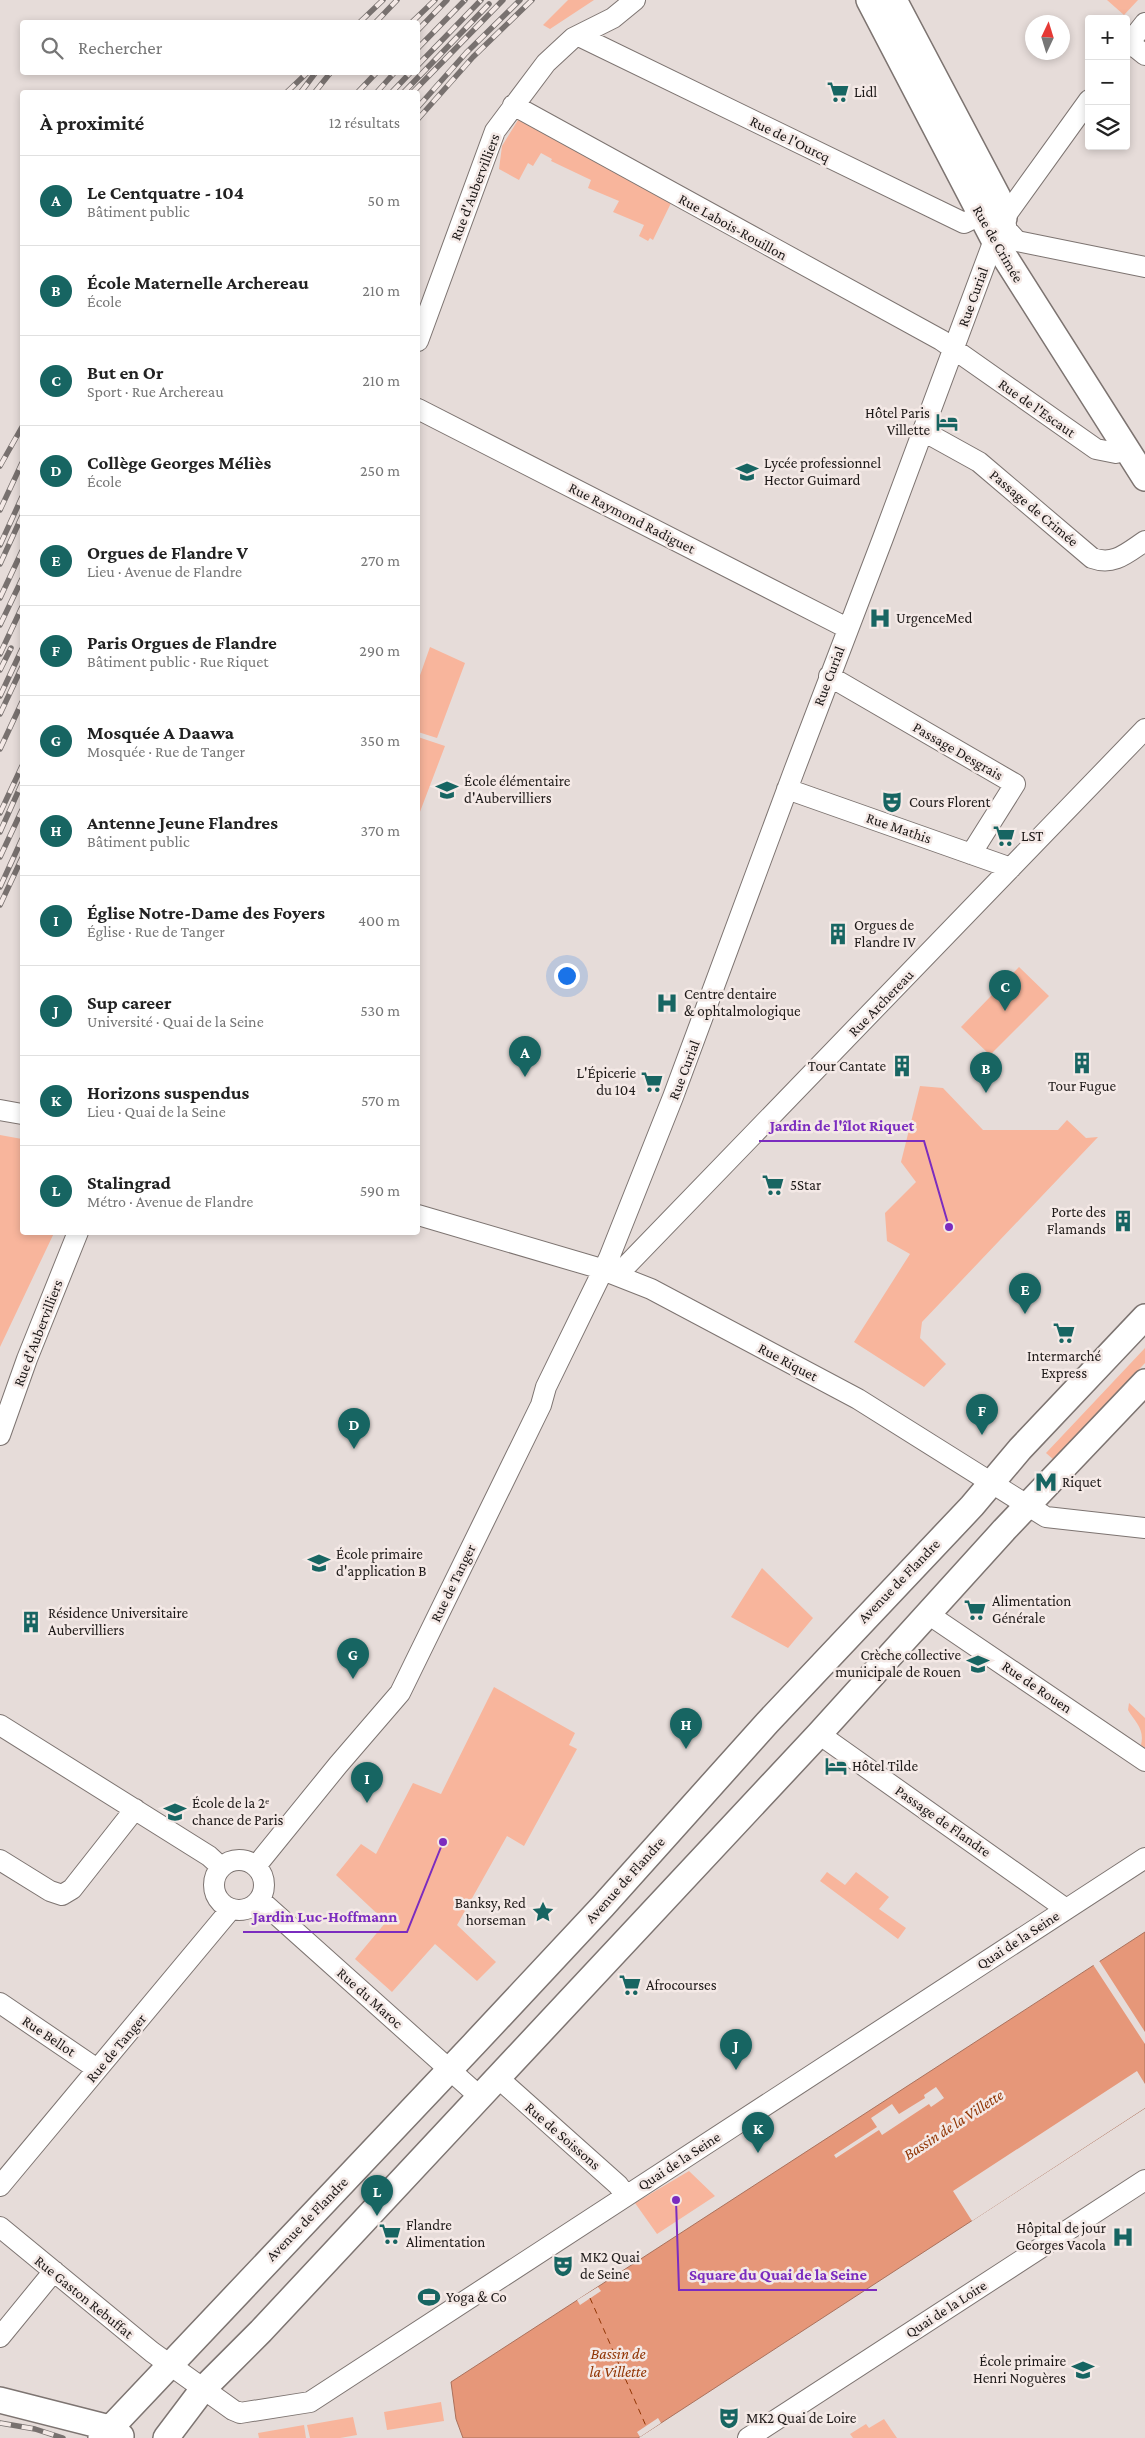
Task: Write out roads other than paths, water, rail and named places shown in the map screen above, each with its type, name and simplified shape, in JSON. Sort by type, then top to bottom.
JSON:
[{"type":"main road","name":"Rue de Crimée","points":[[869,0],[995,220]]},
{"type":"main road","name":"Rue de Crimée","points":[[894,0],[995,220],[1015,275],[1145,478]]},
{"type":"main road","name":"Avenue de Flandre","points":[[111,2435],[170,2364],[603,1906],[767,1723],[972,1506],[1020,1449],[1145,1317]]},
{"type":"main road","points":[[166,2438],[203,2388],[261,2331],[1145,1382]]},
{"type":"main road","points":[[0,2400],[111,2435]]},
{"type":"street","name":"Rue d'Aubervilliers","points":[[420,336],[495,131],[546,63],[579,36],[613,18],[635,0]]},
{"type":"street","points":[[1134,48],[1145,23]]},
{"type":"street","name":"Rue de l'Ourcq","points":[[579,36],[964,223],[995,220]]},
{"type":"street","name":"Rue Labois-Rouillon","points":[[513,105],[954,349]]},
{"type":"street","name":"Rue Curial","points":[[609,1272],[829,676],[954,349],[995,220],[1085,105]]},
{"type":"street","points":[[995,220],[1014,239],[1039,247],[1145,267]]},
{"type":"street","points":[[1015,275],[1021,259],[1039,247]]},
{"type":"street","name":"Rue de l'Escaut","points":[[954,349],[1096,449],[1116,453],[1126,450]]},
{"type":"street","name":"Rue Raymond Radiguet","points":[[420,410],[847,628]]},
{"type":"street","name":"Passage de Crimée","points":[[923,431],[979,462],[1092,558],[1103,562],[1112,560],[1145,541]]},
{"type":"street","name":"Passage Desgrais","points":[[829,676],[1015,784],[971,854]]},
{"type":"street","name":"Rue Archereau","points":[[609,1272],[627,1265],[1145,729]]},
{"type":"street","name":"Rue Mathis","points":[[788,789],[1011,868]]},
{"type":"street","points":[[0,1110],[20,1114]]},
{"type":"street","name":"Rue Riquet","points":[[420,1216],[609,1272],[651,1289],[858,1399],[1046,1517],[1145,1528]]},
{"type":"street","name":"Rue d'Aubervilliers","points":[[0,1435],[27,1359],[77,1235]]},
{"type":"street","name":"Rue de Tanger","points":[[256,1866],[338,1765],[400,1693],[541,1405],[546,1387],[609,1272]]},
{"type":"street","name":"Rue de Rouen","points":[[928,1614],[1145,1761]]},
{"type":"street","points":[[0,1724],[209,1856],[221,1867]]},
{"type":"street","name":"Passage de Flandre","points":[[819,1734],[1066,1909]]},
{"type":"street","points":[[0,1860],[50,1891],[62,1894],[72,1889],[135,1809]]},
{"type":"street","name":"Quai de la Seine","points":[[170,2364],[240,2413],[310,2402],[1145,1858]]},
{"type":"street","points":[[240,1860],[256,1866],[262,1876],[264,1888],[260,1900],[246,1909],[231,1909],[218,1900],[214,1891],[214,1880],[221,1867],[240,1860]]},
{"type":"street","name":"Rue du Maroc","points":[[260,1900],[479,2096]]},
{"type":"street","name":"Rue de Tanger","points":[[0,2186],[231,1909]]},
{"type":"street","name":"Rue Bellot","points":[[0,2003],[97,2069]]},
{"type":"street","name":"Rue de Soissons","points":[[497,2077],[618,2185],[626,2196]]},
{"type":"street","name":"Quai de la Loire","points":[[748,2438],[1145,2180]]},
{"type":"street","name":"Rue Gaston Rebuffat","points":[[0,2227],[152,2352],[170,2364]]},
{"type":"street","points":[[0,2337],[54,2271]]},
{"type":"water","name":"Bassin de la Villette","points":[[1145,1932],[1145,2108],[638,2438],[463,2438],[456,2419],[451,2382]]},
{"type":"railway","points":[[362,20],[383,0]]},
{"type":"railway","points":[[378,20],[397,0]]},
{"type":"railway","points":[[414,20],[435,0]]},
{"type":"railway","points":[[420,28],[447,0]]},
{"type":"railway","points":[[420,46],[465,0]]},
{"type":"railway","points":[[420,63],[481,0]]},
{"type":"railway","points":[[415,90],[503,0]]},
{"type":"railway","points":[[420,105],[466,53],[520,0]]},
{"type":"railway","points":[[420,117],[473,57],[532,0]]},
{"type":"railway","points":[[406,90],[489,4]]},
{"type":"railway","points":[[289,90],[305,75]]},
{"type":"railway","points":[[302,90],[314,75]]},
{"type":"railway","points":[[317,90],[329,75]]},
{"type":"railway","points":[[360,90],[374,75]]},
{"type":"railway","points":[[379,90],[392,75]]},
{"type":"railway","points":[[394,90],[408,75]]},
{"type":"railway","points":[[0,466],[20,431]]},
{"type":"railway","points":[[0,510],[20,467]]},
{"type":"railway","points":[[0,545],[20,501]]},
{"type":"railway","points":[[0,564],[20,520]]},
{"type":"railway","points":[[0,598],[20,555]]},
{"type":"railway","points":[[0,625],[20,583]]},
{"type":"railway","points":[[0,654],[20,611]]},
{"type":"railway","points":[[0,670],[11,648]]},
{"type":"railway","points":[[0,696],[20,653]]},
{"type":"railway","points":[[0,714],[20,671]]},
{"type":"railway","points":[[0,749],[20,706]]},
{"type":"railway","points":[[0,813],[20,770]]},
{"type":"railway","points":[[0,832],[20,787]]},
{"type":"railway","points":[[0,857],[20,814]]},
{"type":"railway","points":[[0,887],[20,843]]},
{"type":"railway","points":[[0,905],[20,862]]},
{"type":"railway","points":[[0,2423],[35,2429],[63,2438]]},
{"type":"place","name":"Lidl","points":[[838,92]]},
{"type":"place","name":"Hôtel Paris Villette","points":[[947,422]]},
{"type":"place","name":"Lycée professionnel Hector Guimard","points":[[747,472]]},
{"type":"place","name":"UrgenceMed","points":[[880,618]]},
{"type":"place","name":"École élémentaire d'Aubervilliers","points":[[447,790]]},
{"type":"place","name":"Cours Florent","points":[[892,802]]},
{"type":"place","name":"LST","points":[[1004,836]]},
{"type":"place","name":"Orgues de Flandre IV","points":[[838,934]]},
{"type":"place","name":"Centre dentaire & ophtalmologique","points":[[667,1003]]},
{"type":"place","name":"But en Or","points":[[1005,1011]]},
{"type":"place","name":"Tour Fugue","points":[[1082,1063]]},
{"type":"place","name":"Tour Cantate","points":[[902,1066]]},
{"type":"place","name":"Le Centquatre - 104","points":[[525,1077]]},
{"type":"place","name":"L'Épicerie du 104","points":[[652,1082]]},
{"type":"place","name":"École Maternelle Archereau","points":[[986,1093]]},
{"type":"place","name":"5Star","points":[[773,1185]]},
{"type":"place","name":"Porte des Flamands","points":[[1123,1221]]},
{"type":"place","name":"Jardin de l'îlot Riquet","points":[[949,1227]]},
{"type":"place","name":"Orgues de Flandre V","points":[[1025,1314]]},
{"type":"place","name":"Intermarché Express","points":[[1064,1333]]},
{"type":"place","name":"Paris Orgues de Flandre","points":[[982,1435]]},
{"type":"place","name":"Collège Georges Méliès","points":[[354,1449]]},
{"type":"place","name":"Riquet","points":[[1046,1482]]},
{"type":"place","name":"École primaire d'application B","points":[[319,1563]]},
{"type":"place","name":"Alimentation Générale","points":[[975,1610]]},
{"type":"place","name":"Résidence Universitaire Aubervilliers","points":[[31,1622]]},
{"type":"place","name":"Crèche collective municipale de Rouen","points":[[978,1664]]},
{"type":"place","name":"Mosquée A Daawa","points":[[353,1679]]},
{"type":"place","name":"Antenne Jeune Flandres","points":[[686,1749]]},
{"type":"place","name":"Hôtel Tilde","points":[[836,1766]]},
{"type":"place","name":"Église Notre-Dame des Foyers","points":[[367,1803]]},
{"type":"place","name":"École de la 2ᵉ chance de Paris","points":[[175,1812]]},
{"type":"place","name":"Jardin Luc-Hoffmann","points":[[443,1842]]},
{"type":"place","name":"Banksy, Red horseman","points":[[543,1912]]},
{"type":"place","name":"Afrocourses","points":[[630,1985]]},
{"type":"place","name":"Sup career","points":[[736,2070]]},
{"type":"place","name":"Horizons suspendus","points":[[758,2153]]},
{"type":"place","name":"Square du Quai de la Seine","points":[[676,2200]]},
{"type":"place","name":"Stalingrad","points":[[377,2216]]},
{"type":"place","name":"Flandre Alimentation","points":[[390,2234]]},
{"type":"place","name":"Hôpital de jour Georges Vacola","points":[[1123,2237]]},
{"type":"place","name":"MK2 Quai de Seine","points":[[563,2266]]},
{"type":"place","name":"Yoga & Co","points":[[429,2297]]},
{"type":"place","name":"École primaire Henri Noguères","points":[[1083,2370]]},
{"type":"place","name":"MK2 Quai de Loire","points":[[729,2418]]}]
